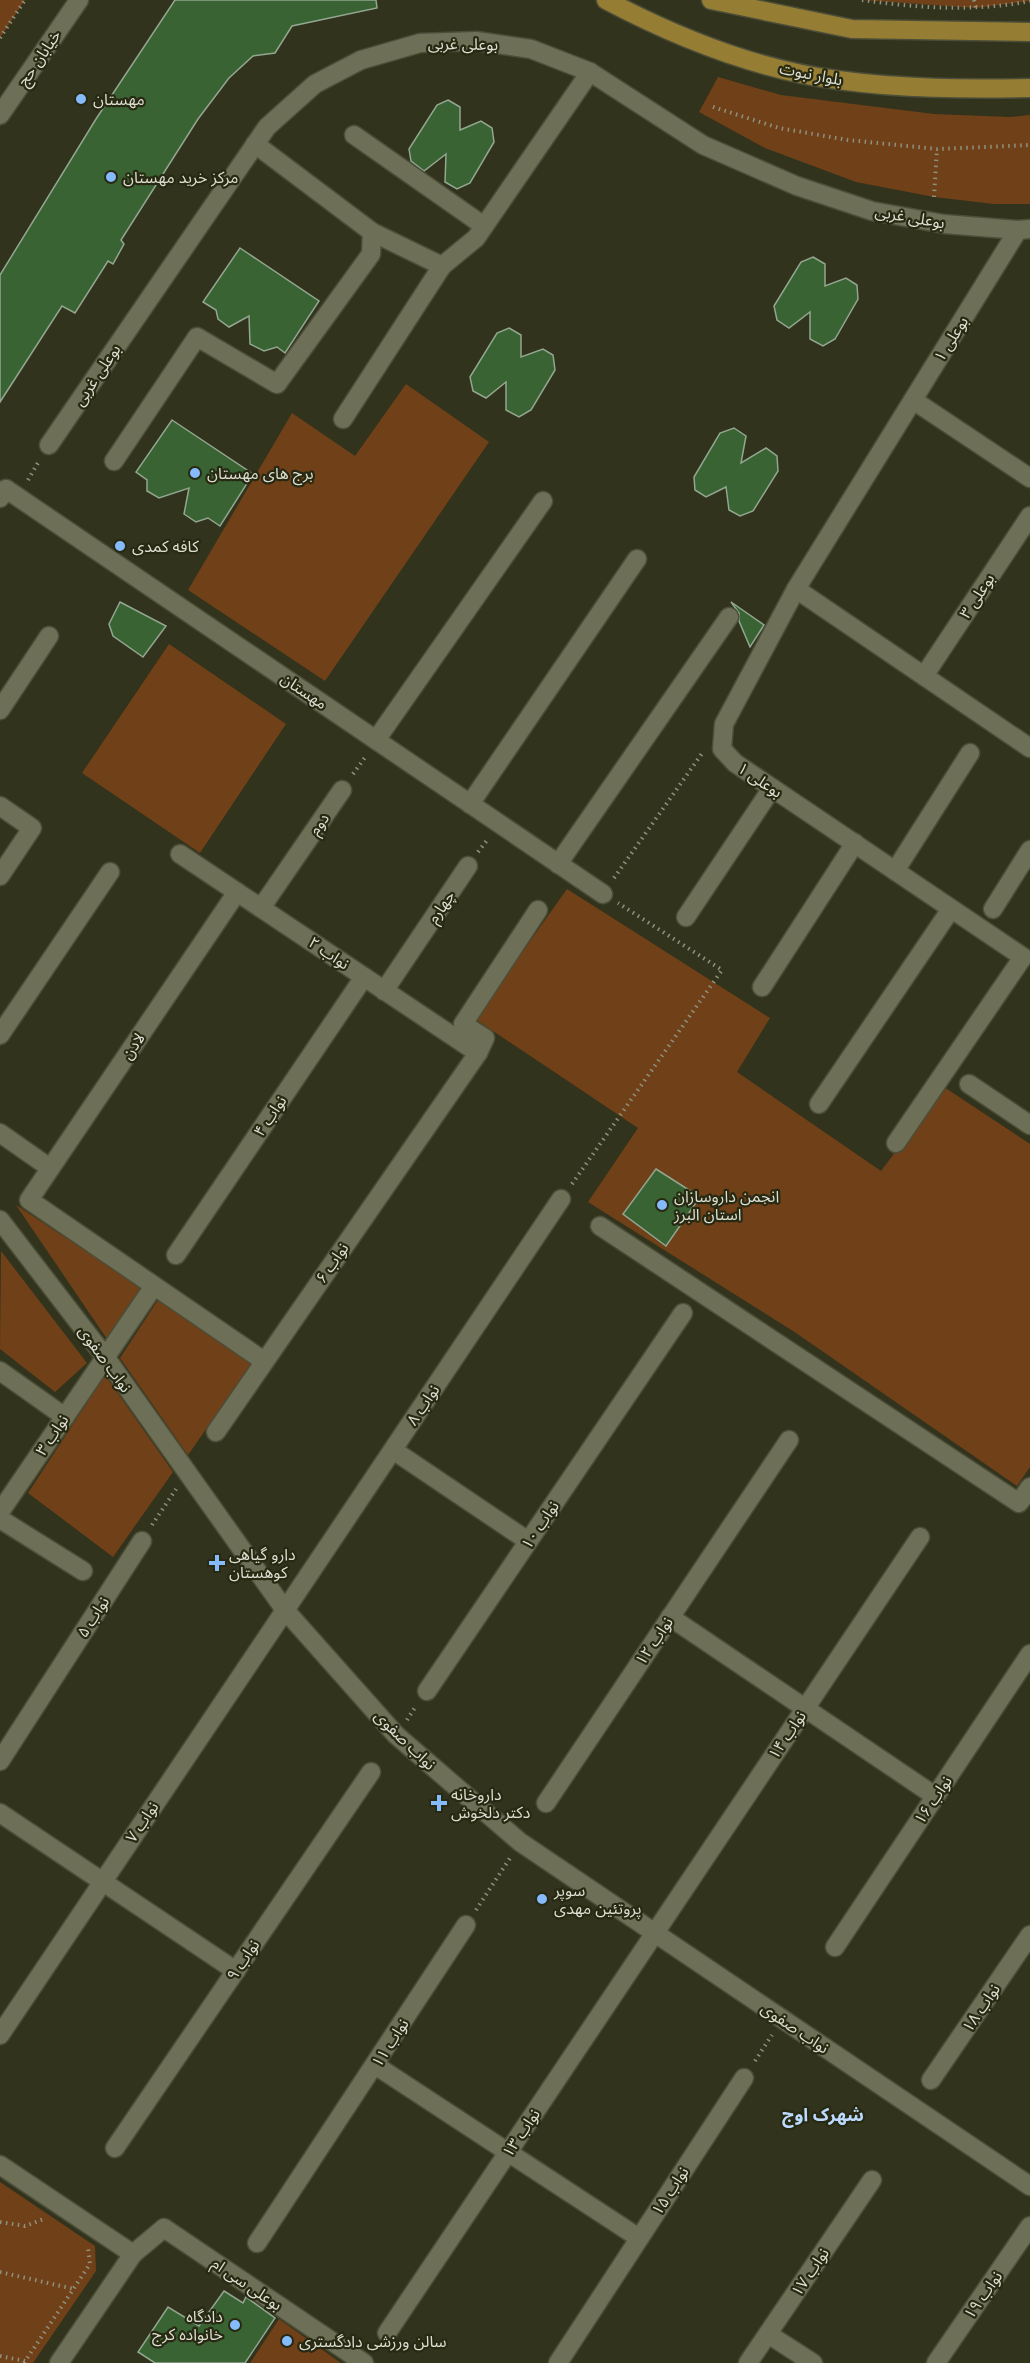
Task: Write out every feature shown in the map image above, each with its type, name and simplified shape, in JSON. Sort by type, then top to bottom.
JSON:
[{"type":"main road","points":[[711,0],[852,29],[1030,32]]},
{"type":"main road","name":"بلوار نبوت","points":[[614,3],[750,62],[837,80],[944,89],[1030,88]]},
{"type":"street","name":"خیابان حج","points":[[0,115],[79,0]]},
{"type":"street","name":"بوعلی غربی","points":[[50,445],[267,127],[315,84],[361,60],[420,43],[476,41],[531,49],[590,72],[703,145],[797,186],[872,211],[944,224],[1024,230]]},
{"type":"street","points":[[343,418],[442,266],[476,238],[590,72]]},
{"type":"street","points":[[354,135],[484,226]]},
{"type":"street","points":[[255,144],[372,232],[442,266]]},
{"type":"street","name":"بوعلی ۱","points":[[896,1143],[1023,957],[735,763],[722,749],[724,724],[796,589],[913,399],[1024,230]]},
{"type":"street","points":[[114,461],[198,337],[277,384],[371,254],[372,232]]},
{"type":"street","points":[[913,399],[1030,478]]},
{"type":"street","name":"مهستان","points":[[3,493],[25,502],[603,894]]},
{"type":"street","points":[[376,740],[543,501]]},
{"type":"street","name":"بوعلی ۳","points":[[924,676],[1030,516]]},
{"type":"street","points":[[470,804],[637,559]]},
{"type":"street","points":[[796,589],[1030,748]]},
{"type":"street","points":[[558,864],[729,617]]},
{"type":"street","points":[[0,710],[49,636]]},
{"type":"street","points":[[895,870],[970,753]]},
{"type":"street","points":[[686,917],[772,788]]},
{"type":"street","name":"دوم","points":[[261,908],[342,790]]},
{"type":"street","points":[[0,806],[32,828],[0,876]]},
{"type":"street","points":[[762,987],[855,843]]},
{"type":"street","points":[[993,909],[1030,850]]},
{"type":"street","name":"نواب ۲","points":[[180,854],[478,1053]]},
{"type":"street","name":"چهارم","points":[[384,991],[468,866]]},
{"type":"street","points":[[0,1035],[110,872]]},
{"type":"street","name":"لادن","points":[[154,1286],[29,1200],[237,892]]},
{"type":"street","points":[[819,1104],[951,909]]},
{"type":"street","points":[[478,1053],[485,1038],[463,1024],[538,910]]},
{"type":"street","name":"نواب ۴","points":[[176,1255],[364,977]]},
{"type":"street","name":"نواب ۶","points":[[216,1432],[478,1053]]},
{"type":"street","points":[[969,1084],[1030,1125]]},
{"type":"street","points":[[0,1133],[50,1168]]},
{"type":"street","name":"نواب ۸","points":[[285,1610],[561,1199]]},
{"type":"street","name":"نواب صفوی","points":[[0,1220],[106,1358],[285,1610],[396,1736],[520,1842],[1030,2186]]},
{"type":"street","points":[[600,1226],[1019,1503],[1030,1487]]},
{"type":"street","points":[[106,1358],[154,1286],[264,1361]]},
{"type":"street","name":"نواب ۱۰","points":[[427,1691],[683,1313]]},
{"type":"street","name":"نواب ۳","points":[[0,1512],[106,1358]]},
{"type":"street","points":[[0,1371],[64,1417]]},
{"type":"street","name":"نواب ۱۲","points":[[546,1803],[789,1440]]},
{"type":"street","points":[[393,1450],[528,1541]]},
{"type":"street","points":[[0,1519],[83,1571]]},
{"type":"street","name":"نواب ۱۴","points":[[654,1932],[920,1537]]},
{"type":"street","name":"نواب ۵","points":[[0,1761],[142,1541]]},
{"type":"street","name":"نواب ۷","points":[[0,2034],[285,1610]]},
{"type":"street","points":[[670,1617],[936,1796]]},
{"type":"street","name":"نواب ۱۶","points":[[835,1947],[1030,1654]]},
{"type":"street","name":"نواب ۹","points":[[115,2148],[371,1772]]},
{"type":"street","points":[[0,1813],[236,1971]]},
{"type":"street","name":"نواب ۱۱","points":[[257,2243],[466,1925]]},
{"type":"street","name":"نواب ۱۳","points":[[387,2333],[654,1932]]},
{"type":"street","name":"نواب ۱۸","points":[[931,2080],[1030,1935]]},
{"type":"street","points":[[375,2065],[639,2238]]},
{"type":"street","name":"نواب ۱۵","points":[[558,2363],[744,2078]]},
{"type":"street","points":[[0,2165],[133,2254],[59,2363]]},
{"type":"street","name":"نواب ۱۷","points":[[748,2363],[872,2180]]},
{"type":"street","name":"نواب ۱۹","points":[[936,2363],[1030,2226]]},
{"type":"street","name":"بوعلی سی ام","points":[[133,2254],[164,2228],[364,2363]]},
{"type":"street","points":[[768,2334],[813,2363]]},
{"type":"path","points":[[0,38],[25,0]]},
{"type":"path","points":[[862,0],[976,8],[1030,1]]},
{"type":"path","points":[[974,0],[976,8]]},
{"type":"path","points":[[713,107],[779,128],[848,140],[937,149],[1030,145]]},
{"type":"path","points":[[934,197],[937,149]]},
{"type":"path","points":[[25,502],[35,484],[27,480],[50,445]]},
{"type":"path","points":[[561,1199],[722,969],[603,894],[724,724]]},
{"type":"path","points":[[342,790],[376,740]]},
{"type":"path","points":[[468,866],[499,823]]},
{"type":"path","points":[[142,1541],[187,1473]]},
{"type":"path","points":[[396,1736],[427,1691]]},
{"type":"path","points":[[466,1925],[520,1842]]},
{"type":"path","points":[[744,2078],[782,2019]]},
{"type":"path","points":[[36,2213],[53,2225]]},
{"type":"path","points":[[0,2222],[25,2226],[44,2219]]},
{"type":"path","points":[[0,2356],[24,2362],[90,2264],[88,2247],[79,2242]]},
{"type":"path","points":[[0,2272],[74,2289]]},
{"type":"shaded area","points":[[0,0],[25,0],[0,38]]},
{"type":"shaded area","points":[[862,0],[1030,0],[1030,1],[976,8]]},
{"type":"shaded area","points":[[718,77],[781,95],[934,114],[1010,117],[1030,115],[1030,204],[994,204],[934,197],[856,182],[765,148],[699,112]]},
{"type":"shaded area","points":[[406,384],[489,442],[325,681],[188,590],[292,413],[355,456]]},
{"type":"shaded area","points":[[169,644],[286,724],[200,853],[82,773]]},
{"type":"shaded area","points":[[567,889],[770,1018],[737,1072],[881,1171],[944,1087],[1030,1144],[1030,1467],[1017,1486],[796,1333],[588,1202],[638,1128],[475,1019]]},
{"type":"shaded area","points":[[16,1205],[142,1288],[107,1339]]},
{"type":"shaded area","points":[[1,1251],[87,1363],[55,1392],[0,1349]]},
{"type":"shaded area","points":[[158,1300],[253,1362],[188,1455],[120,1358]]},
{"type":"shaded area","points":[[105,1375],[173,1472],[113,1557],[28,1493]]},
{"type":"shaded area","points":[[0,2182],[95,2246],[96,2271],[33,2363],[0,2363]]},
{"type":"shaded area","name":"سالن ورزشی دادگستری","points":[[279,2319],[341,2363],[250,2363]]},
{"type":"building","name":"مرکز خرید مهستان","points":[[175,0],[376,0],[377,8],[292,26],[275,53],[253,56],[229,78],[198,119],[121,240],[124,244],[113,264],[108,261],[75,313],[62,306],[0,402],[0,275],[96,119]]},
{"type":"building","points":[[448,100],[460,107],[460,130],[481,121],[492,128],[494,142],[470,183],[457,189],[445,182],[446,154],[424,171],[411,161],[409,149],[437,105]]},
{"type":"building","points":[[240,248],[319,301],[285,353],[277,347],[264,351],[250,344],[249,316],[229,327],[218,319],[216,310],[203,302]]},
{"type":"building","points":[[813,257],[825,264],[825,286],[846,278],[857,285],[858,299],[835,339],[823,346],[810,339],[810,312],[789,328],[777,320],[774,306],[801,262]]},
{"type":"building","points":[[509,328],[521,335],[521,357],[543,349],[553,355],[555,370],[531,410],[519,417],[506,410],[506,382],[486,398],[473,391],[470,377],[497,333]]},
{"type":"building","name":"برج های مهستان","points":[[172,420],[253,474],[220,526],[208,518],[196,522],[184,514],[189,488],[159,498],[147,491],[147,480],[136,472]]},
{"type":"building","points":[[734,428],[746,436],[741,463],[766,448],[777,456],[778,471],[753,511],[740,516],[729,510],[726,487],[706,497],[695,490],[694,477],[720,433]]},
{"type":"building","points":[[120,602],[166,626],[143,657],[113,636],[109,624]]},
{"type":"building","points":[[731,602],[764,625],[750,647],[739,621],[739,613]]},
{"type":"building","name":"انجمن داروسازان استان البرز","points":[[656,1169],[700,1197],[666,1246],[623,1214]]},
{"type":"building","name":"دادگاه خانواده کرج","points":[[224,2291],[243,2303],[246,2297],[275,2318],[245,2363],[155,2363],[138,2352],[168,2307],[199,2326]]},
{"type":"place","name":"مهستان","points":[[81,99]]},
{"type":"place","name":"مرکز خرید مهستان","points":[[111,177]]},
{"type":"place","name":"برج های مهستان","points":[[195,473]]},
{"type":"place","name":"کافه کمدی","points":[[120,546]]},
{"type":"place","name":"انجمن داروسازان استان البرز","points":[[662,1205]]},
{"type":"place","name":"دارو گیاهی کوهستان","points":[[217,1563]]},
{"type":"place","name":"داروخانه دکتر دلخوش","points":[[439,1803]]},
{"type":"place","name":"سوپر پروتئین مهدی","points":[[542,1899]]},
{"type":"place","name":"دادگاه خانواده کرج","points":[[235,2325]]},
{"type":"place","name":"سالن ورزشی دادگستری","points":[[287,2341]]},
{"type":"district","name":"شهرک اوج","points":[[823,2114]]}]
